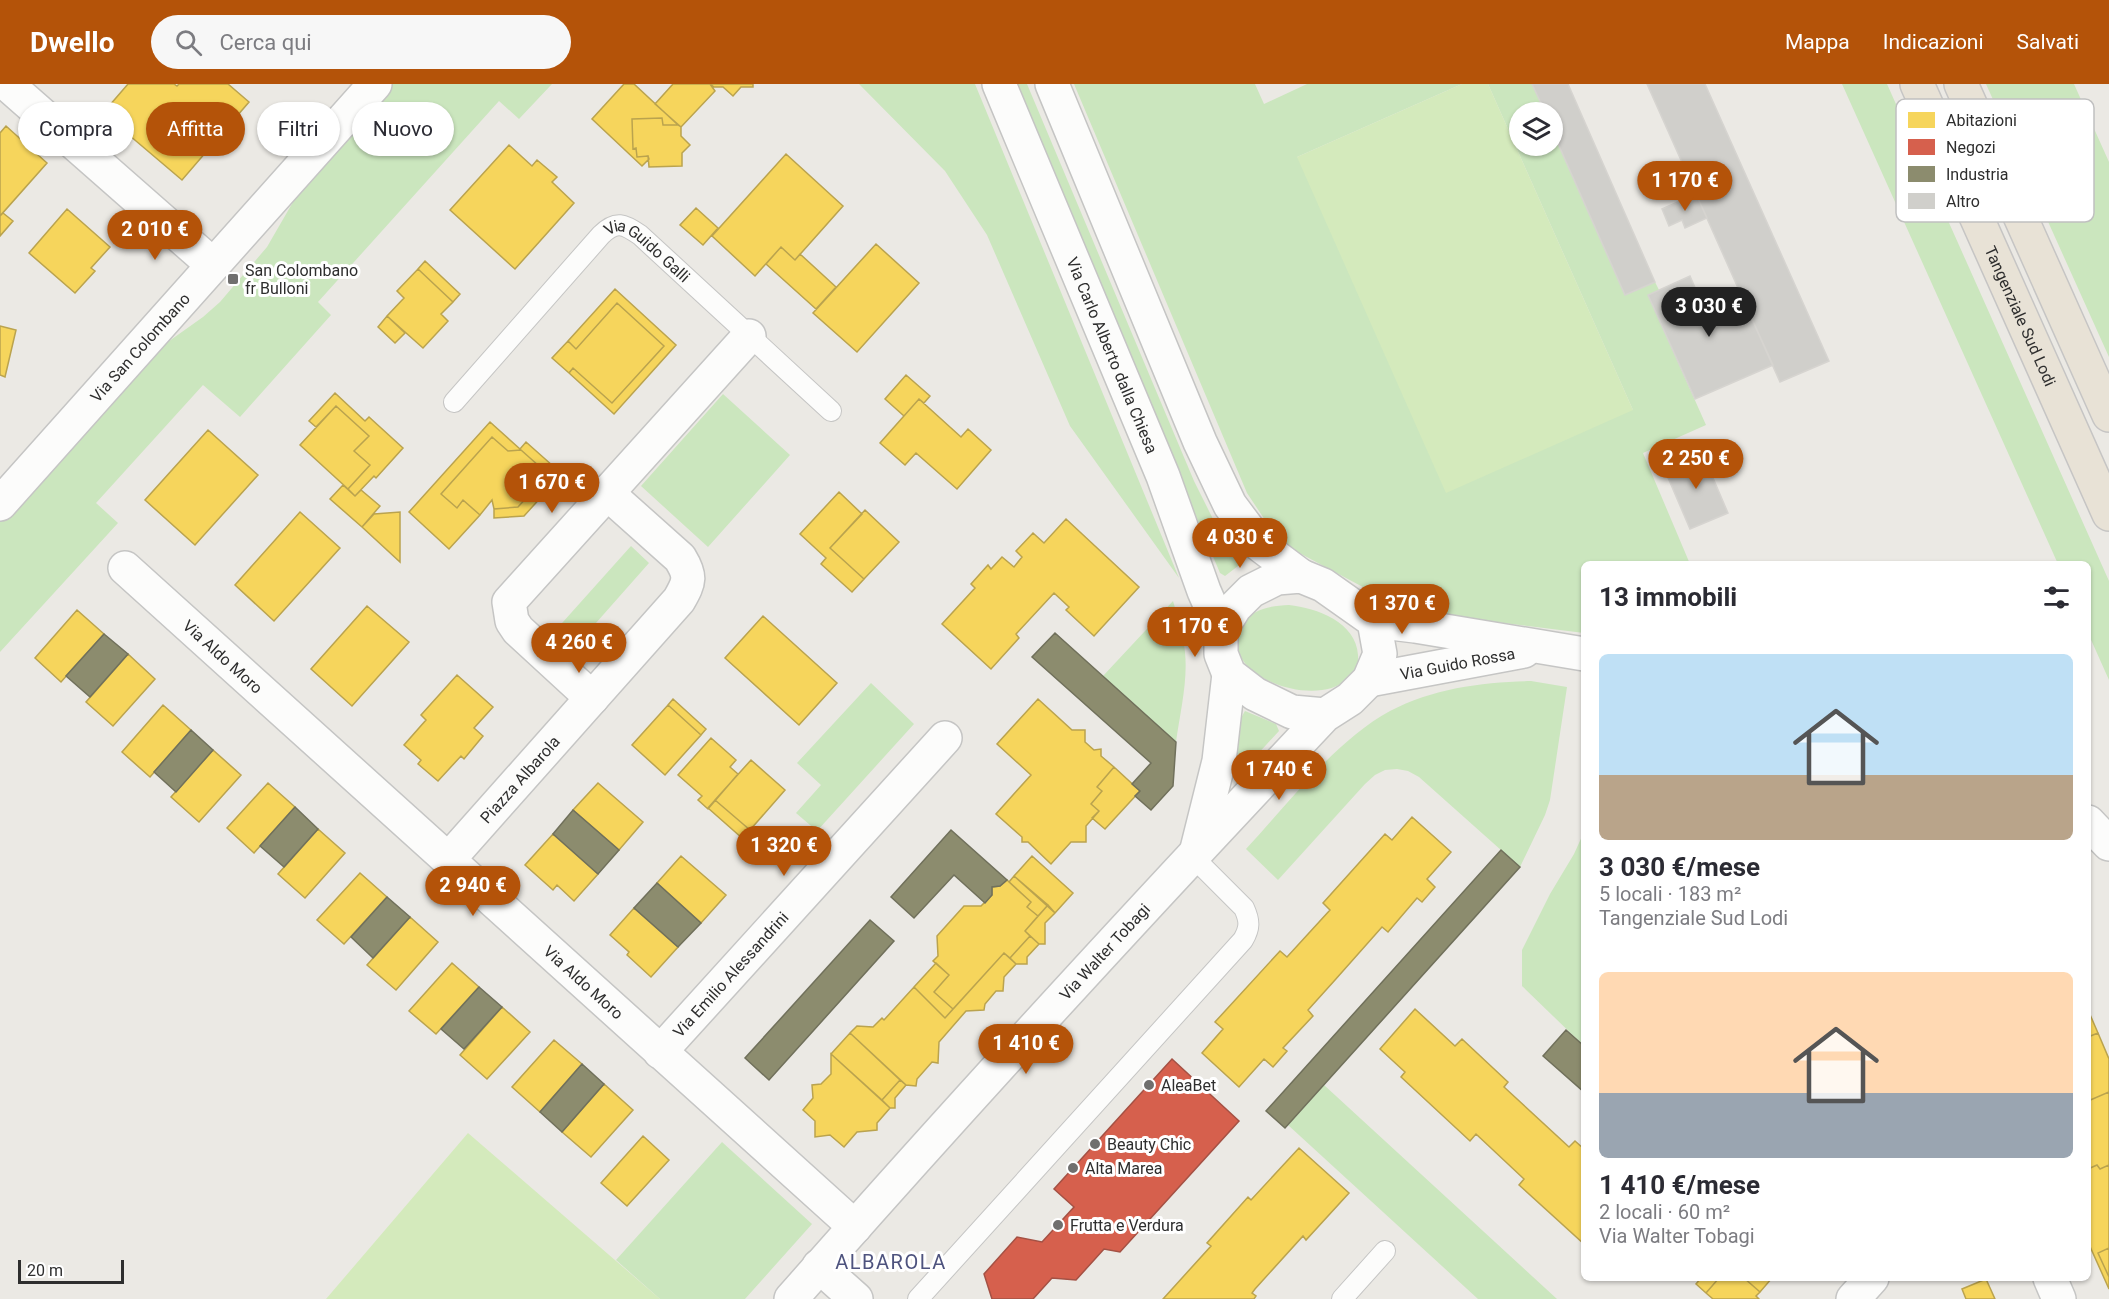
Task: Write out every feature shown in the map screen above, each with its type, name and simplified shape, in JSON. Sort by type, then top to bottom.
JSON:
[{"type":"highway","name":"Tangenziale Sud Lodi","points":[[1917,84],[1924,99]]},
{"type":"highway","points":[[1961,84],[1968,99]]},
{"type":"highway","name":"Tangenziale Sud Lodi","points":[[1979,222],[2109,514]]},
{"type":"highway","points":[[2023,222],[2109,415]]},
{"type":"street","name":"Via San Colombano","points":[[0,504],[348,84]]},
{"type":"street","name":"Via San Colombano","points":[[0,474],[205,258],[375,84]]},
{"type":"street","name":"Via Carlo Alberto dalla Chiesa","points":[[999,84],[1163,476],[1204,591],[1221,630]]},
{"type":"street","points":[[1052,84],[1200,442],[1230,505],[1260,545],[1301,576],[1323,585],[1374,621],[1380,654],[1369,680],[1350,699],[1324,715],[1292,712],[1255,694],[1229,674]]},
{"type":"street","points":[[6,89],[205,258]]},
{"type":"street","points":[[592,698],[518,630],[512,621],[509,602],[749,336]]},
{"type":"street","name":"Piazza Albarola","points":[[448,860],[679,600],[688,585],[688,571],[680,558],[606,492]]},
{"type":"street","name":"Via Aldo Moro","points":[[125,568],[855,1227]]},
{"type":"street","points":[[1194,854],[1219,761],[1229,674],[1221,654],[1221,630],[1234,607],[1251,591],[1277,578],[1301,576]]},
{"type":"street","name":"Via Guido Rossa","points":[[1374,621],[1581,653]]},
{"type":"street","name":"Via Guido Rossa","points":[[1369,680],[1546,647]]},
{"type":"street","name":"Via Walter Tobagi","points":[[791,1299],[1112,941],[1324,715]]},
{"type":"street","name":"Via Emilio Alessandrini","points":[[660,1052],[945,738]]},
{"type":"street","points":[[2091,825],[2109,844]]},
{"type":"street","points":[[819,1266],[856,1299]]},
{"type":"street","points":[[1853,1299],[1869,1281]]},
{"type":"street","points":[[2051,1281],[2059,1299]]},
{"type":"lane","name":"Via Guido Galli","points":[[453,402],[609,227],[620,225],[640,235],[831,411]]},
{"type":"lane","points":[[918,1299],[1243,940],[1249,930],[1244,908],[1194,854]]},
{"type":"lane","points":[[1342,1299],[1385,1251]]},
{"type":"green space","points":[[392,84],[552,84],[519,119],[499,101],[454,151],[454,102],[376,102]]},
{"type":"green space","points":[[859,84],[975,84],[1179,578],[1070,426],[987,235],[945,171]]},
{"type":"green space","points":[[1013,84],[1027,84],[1194,481],[1219,531],[1242,563],[1225,576],[1220,573]]},
{"type":"green space","points":[[1074,84],[1255,84],[1264,104],[1307,84],[1462,84],[1297,157],[1633,410],[1520,156],[1563,156],[1563,153],[1625,295],[1655,282],[1659,290],[1648,295],[1706,425],[1643,453],[1689,561],[1581,561],[1581,633],[1422,613],[1389,601],[1290,548],[1275,535],[1247,493]]},
{"type":"green space","points":[[1462,84],[1488,84],[1509,131],[1509,156],[1520,156],[1633,410],[1446,493],[1297,157]]},
{"type":"green space","points":[[1488,84],[1532,84],[1540,102],[1509,102],[1509,131]]},
{"type":"green space","points":[[1842,84],[1887,84],[1896,104],[1896,204]]},
{"type":"green space","points":[[1986,84],[2074,84],[2081,99],[1993,99]]},
{"type":"green space","points":[[352,129],[352,156],[449,156],[318,302],[331,315],[240,417],[203,385],[96,503],[118,523],[0,652],[0,519],[165,344],[220,302],[267,247],[304,183],[328,156],[340,156],[340,142]]},
{"type":"green space","points":[[2094,129],[2109,162],[2109,357],[2048,222],[2094,222]]},
{"type":"green space","points":[[1904,222],[1949,222],[2109,581],[2109,680],[2091,640],[2091,561],[2057,561]]},
{"type":"green space","points":[[723,394],[790,455],[708,547],[641,486]]},
{"type":"green space","points":[[631,546],[649,563],[573,649],[554,632]]},
{"type":"green space","points":[[1173,601],[1183,639],[1186,663],[1185,686],[1176,742],[1103,676]]},
{"type":"green space","points":[[1289,605],[1323,613],[1343,625],[1356,644],[1358,655],[1356,669],[1347,679],[1332,688],[1314,691],[1293,689],[1272,683],[1255,672],[1242,659],[1237,644],[1246,620],[1262,609]]},
{"type":"green space","points":[[1531,681],[1567,687],[1550,800],[1520,867],[1419,777],[1408,771],[1397,769],[1385,770],[1365,784],[1278,880],[1246,849],[1313,774],[1350,739],[1390,711],[1424,697],[1459,688]]},
{"type":"green space","points":[[871,683],[914,724],[817,831],[796,813],[821,785],[797,763]]},
{"type":"green space","points":[[1245,711],[1276,724],[1279,731],[1239,774],[1234,773],[1231,766],[1241,718]]},
{"type":"green space","points":[[1581,839],[1581,1043],[1522,986],[1522,950],[1550,894]]},
{"type":"green space","points":[[1324,1085],[1557,1299],[1478,1299],[1288,1125]]},
{"type":"green space","points":[[468,1133],[660,1299],[326,1299]]},
{"type":"green space","points":[[722,1142],[812,1224],[745,1299],[660,1299],[616,1260]]},
{"type":"building: Abitazioni","points":[[128,84],[174,84],[177,86],[179,84],[228,84],[249,102],[245,107],[245,102],[146,102],[146,149],[134,139],[134,102],[112,102]]},
{"type":"building: Abitazioni","points":[[624,84],[634,84],[678,125],[663,125],[662,118],[632,119],[633,149],[636,148],[637,157],[648,156],[649,159],[642,166],[592,119]]},
{"type":"building: Abitazioni","points":[[673,84],[710,84],[715,91],[681,127],[655,104]]},
{"type":"building: Abitazioni","points":[[710,84],[753,84],[753,87],[741,87],[733,96],[723,87],[714,87]]},
{"type":"building: Abitazioni","points":[[662,118],[663,125],[681,127],[681,136],[690,145],[682,153],[682,166],[649,167],[648,156],[637,157],[636,148],[633,149],[632,119]]},
{"type":"building: Abitazioni","points":[[6,126],[18,137],[18,156],[39,156],[47,163],[0,216],[0,133]]},
{"type":"building: Abitazioni","points":[[509,145],[532,166],[537,160],[557,177],[552,182],[574,203],[515,269],[450,210]]},
{"type":"building: Abitazioni","points":[[786,154],[843,206],[795,260],[781,247],[755,276],[712,236]]},
{"type":"building: Abitazioni","points":[[154,156],[203,156],[182,180]]},
{"type":"building: Abitazioni","points":[[696,208],[718,228],[703,245],[680,225]]},
{"type":"building: Abitazioni","points":[[67,209],[110,247],[91,268],[95,271],[75,293],[29,253]]},
{"type":"building: Abitazioni","points":[[3,213],[13,221],[0,236],[0,216]]},
{"type":"building: Abitazioni","points":[[876,244],[919,283],[857,352],[813,313]]},
{"type":"building: Abitazioni","points":[[781,247],[795,260],[800,254],[836,287],[816,309],[766,264]]},
{"type":"building: Abitazioni","points":[[425,261],[460,294],[453,302],[418,269]]},
{"type":"building: Abitazioni","points":[[418,269],[453,302],[441,314],[448,321],[423,348],[387,316],[404,298],[397,291]]},
{"type":"building: Abitazioni","points":[[615,289],[676,345],[614,414],[569,373],[573,368],[612,403],[664,346],[617,303],[576,349],[568,341]]},
{"type":"building: Abitazioni","points":[[617,303],[664,346],[612,403],[573,368],[569,373],[552,358],[568,341],[576,349]]},
{"type":"building: Abitazioni","points":[[387,316],[405,333],[395,343],[378,327]]},
{"type":"building: Abitazioni","points":[[0,326],[16,330],[5,377],[0,375]]},
{"type":"building: Abitazioni","points":[[906,375],[930,396],[924,403],[919,399],[904,416],[885,399]]},
{"type":"building: Abitazioni","points":[[335,393],[365,421],[369,417],[403,448],[376,478],[374,476],[355,496],[348,489],[370,465],[354,451],[369,436],[336,406],[316,427],[309,421]]},
{"type":"building: Abitazioni","points":[[919,399],[961,437],[968,429],[991,450],[957,489],[916,453],[905,465],[880,443]]},
{"type":"building: Abitazioni","points":[[336,406],[369,436],[354,451],[370,465],[348,489],[300,445]]},
{"type":"building: Abitazioni","points":[[490,422],[520,449],[526,442],[562,474],[524,516],[494,518],[494,509],[518,507],[548,474],[521,450],[508,451],[492,437],[441,494],[457,508],[463,500],[480,515],[449,549],[409,512]]},
{"type":"building: Abitazioni","points":[[208,430],[258,475],[195,545],[145,500]]},
{"type":"building: Abitazioni","points":[[492,437],[508,451],[521,450],[548,474],[518,507],[494,509],[492,500],[480,515],[463,500],[457,508],[441,494]]},
{"type":"building: Abitazioni","points":[[343,485],[355,496],[361,490],[380,506],[362,527],[330,499]]},
{"type":"building: Abitazioni","points":[[839,492],[862,514],[830,548],[864,579],[852,592],[821,564],[826,558],[800,534]]},
{"type":"building: Abitazioni","points":[[865,510],[899,542],[864,579],[830,548]]},
{"type":"building: Abitazioni","points":[[300,512],[340,548],[274,621],[235,585]]},
{"type":"building: Abitazioni","points":[[400,512],[400,562],[362,527],[374,514]]},
{"type":"building: Abitazioni","points":[[1066,519],[1139,587],[1094,636],[1066,610],[1069,607],[1054,593],[1016,634],[1019,638],[991,669],[942,624],[975,588],[971,584],[988,565],[991,569],[1002,557],[1014,567],[1022,557],[1016,551],[1033,533],[1044,543]]},
{"type":"building: Abitazioni","points":[[367,606],[409,642],[352,706],[311,669]]},
{"type":"building: Abitazioni","points":[[77,610],[104,634],[61,682],[35,658]]},
{"type":"building: Abitazioni","points":[[763,616],[837,683],[799,725],[725,658]]},
{"type":"building: Abitazioni","points":[[128,654],[155,679],[113,726],[86,702]]},
{"type":"building: Abitazioni","points":[[457,675],[493,707],[474,728],[483,736],[464,759],[461,756],[438,781],[418,764],[421,760],[404,745],[426,720],[421,715]]},
{"type":"building: Abitazioni","points":[[673,699],[706,729],[701,735],[668,705]]},
{"type":"building: Abitazioni","points":[[1038,699],[1072,730],[1085,730],[1085,742],[1094,750],[1101,749],[1101,756],[1114,767],[1097,787],[1102,791],[1091,804],[1099,811],[1086,826],[1086,842],[1071,842],[1051,864],[1028,842],[1022,842],[1022,837],[996,814],[1031,775],[997,744]]},
{"type":"building: Abitazioni","points":[[163,705],[191,730],[150,777],[122,752]]},
{"type":"building: Abitazioni","points":[[668,705],[701,735],[665,775],[632,745]]},
{"type":"building: Abitazioni","points":[[711,738],[736,760],[730,767],[738,774],[708,809],[698,800],[702,796],[678,775]]},
{"type":"building: Abitazioni","points":[[213,750],[241,775],[199,822],[171,797]]},
{"type":"building: Abitazioni","points":[[751,760],[785,790],[750,830],[715,800]]},
{"type":"building: Abitazioni","points":[[1114,767],[1140,791],[1105,829],[1092,818],[1099,811],[1091,804],[1102,791],[1097,787]]},
{"type":"building: Abitazioni","points":[[268,783],[295,807],[254,853],[227,828]]},
{"type":"building: Abitazioni","points":[[598,783],[643,822],[619,850],[573,810]]},
{"type":"building: Abitazioni","points":[[715,800],[750,830],[742,838],[708,808]]},
{"type":"building: Abitazioni","points":[[1412,817],[1451,852],[1427,879],[1435,887],[1422,902],[1417,898],[1388,932],[1382,927],[1308,1010],[1313,1016],[1283,1048],[1287,1051],[1273,1067],[1264,1059],[1239,1087],[1202,1053],[1223,1029],[1215,1022],[1280,951],[1287,957],[1330,910],[1323,903],[1385,834],[1392,840]]},
{"type":"building: Abitazioni","points":[[318,829],[345,853],[305,898],[278,874]]},
{"type":"building: Abitazioni","points":[[553,834],[598,874],[574,901],[557,885],[553,890],[525,865]]},
{"type":"building: Abitazioni","points":[[681,856],[726,895],[701,923],[657,883]]},
{"type":"building: Abitazioni","points":[[1032,856],[1073,893],[1055,913],[1014,876]]},
{"type":"building: Abitazioni","points":[[360,873],[387,897],[344,944],[317,920]]},
{"type":"building: Abitazioni","points":[[1014,876],[1048,905],[1038,916],[1027,907],[1031,902],[1009,882]]},
{"type":"building: Abitazioni","points":[[1007,880],[1031,902],[1027,907],[1038,916],[1025,931],[1030,936],[1010,958],[1004,953],[953,1009],[934,992],[949,975],[933,961],[938,956],[937,936],[964,906],[981,906],[992,895],[992,887],[1000,886]]},
{"type":"building: Abitazioni","points":[[1048,905],[1055,913],[1045,923],[1045,944],[1039,944],[1025,931]]},
{"type":"building: Abitazioni","points":[[634,908],[678,947],[651,977],[627,955],[629,952],[610,935]]},
{"type":"building: Abitazioni","points":[[410,917],[438,942],[396,990],[367,965]]},
{"type":"building: Abitazioni","points":[[1030,936],[1039,944],[1027,957],[1027,964],[1016,964],[1010,958]]},
{"type":"building: Abitazioni","points":[[1004,953],[1016,964],[1004,977],[1003,991],[996,991],[985,1004],[984,1010],[966,1011],[939,1042],[938,1063],[932,1062],[917,1079],[916,1086],[906,1085],[850,1033],[857,1026],[873,1027],[882,1018],[884,1020],[914,987],[945,1018]]},
{"type":"building: Abitazioni","points":[[452,963],[479,987],[436,1034],[409,1011]]},
{"type":"building: Abitazioni","points":[[936,963],[949,975],[934,992],[953,1009],[945,1018],[914,987]]},
{"type":"building: Abitazioni","points":[[502,1007],[530,1032],[487,1079],[460,1055]]},
{"type":"building: Abitazioni","points":[[1415,1009],[1455,1046],[1462,1039],[1508,1082],[1504,1087],[1569,1147],[1575,1141],[1581,1146],[1581,1241],[1519,1185],[1524,1179],[1476,1134],[1470,1141],[1401,1077],[1405,1072],[1380,1049]]},
{"type":"building: Abitazioni","points":[[2091,1017],[2098,1033],[2091,1036]]},
{"type":"building: Abitazioni","points":[[850,1033],[900,1080],[882,1100],[831,1054]]},
{"type":"building: Abitazioni","points":[[2098,1033],[2109,1059],[2109,1092],[2091,1100],[2091,1036]]},
{"type":"building: Abitazioni","points":[[554,1040],[582,1064],[540,1112],[512,1087]]},
{"type":"building: Abitazioni","points":[[831,1054],[890,1108],[877,1123],[877,1130],[857,1132],[844,1147],[830,1135],[815,1137],[815,1121],[803,1110],[813,1098],[812,1085],[821,1084],[831,1074]]},
{"type":"building: Abitazioni","points":[[900,1080],[906,1085],[895,1098],[895,1108],[890,1108],[882,1100]]},
{"type":"building: Abitazioni","points":[[604,1084],[633,1110],[591,1157],[562,1132]]},
{"type":"building: Abitazioni","points":[[2109,1092],[2109,1165],[2100,1169],[2097,1165],[2091,1168],[2091,1100]]},
{"type":"building: Abitazioni","points":[[643,1136],[669,1160],[627,1206],[601,1183]]},
{"type":"building: Abitazioni","points":[[1299,1148],[1349,1193],[1306,1240],[1303,1236],[1255,1289],[1252,1293],[1256,1296],[1254,1299],[1163,1299],[1211,1246],[1207,1243],[1248,1197],[1251,1200]]},
{"type":"building: Abitazioni","points":[[2097,1165],[2100,1169],[2109,1165],[2109,1248],[2098,1253],[2109,1277],[2109,1289],[2091,1249],[2091,1168]]},
{"type":"building: Abitazioni","points":[[2109,1248],[2109,1277],[2098,1253]]},
{"type":"building: Abitazioni","points":[[1698,1281],[1716,1281],[1706,1293],[1696,1284]]},
{"type":"building: Abitazioni","points":[[1716,1281],[1747,1281],[1760,1292],[1756,1296],[1759,1299],[1713,1299],[1706,1293]]},
{"type":"building: Abitazioni","points":[[1747,1281],[1769,1281],[1760,1292]]},
{"type":"building: Abitazioni","points":[[1987,1281],[1995,1299],[1966,1299],[1962,1289]]},
{"type":"building: Negozi","points":[[1172,1059],[1239,1121],[1120,1252],[1104,1249],[1076,1280],[1052,1278],[1033,1299],[992,1299],[984,1274],[1017,1237],[1042,1242],[1074,1207],[1054,1189]]},
{"type":"building: Industria","points":[[1055,633],[1176,742],[1173,786],[1151,810],[1135,796],[1140,791],[1132,784],[1151,763],[1032,657]]},
{"type":"building: Industria","points":[[104,634],[128,654],[90,697],[66,676]]},
{"type":"building: Industria","points":[[191,730],[213,750],[176,792],[154,772]]},
{"type":"building: Industria","points":[[295,807],[318,829],[284,867],[260,846]]},
{"type":"building: Industria","points":[[573,810],[619,850],[598,874],[553,834]]},
{"type":"building: Industria","points":[[951,830],[1007,880],[1000,886],[992,887],[992,895],[985,903],[954,875],[914,918],[891,897]]},
{"type":"building: Industria","points":[[1501,850],[1520,867],[1285,1128],[1266,1111]]},
{"type":"building: Industria","points":[[657,883],[701,923],[678,947],[634,908]]},
{"type":"building: Industria","points":[[387,897],[410,917],[373,958],[351,937]]},
{"type":"building: Industria","points":[[870,920],[894,941],[769,1080],[745,1058]]},
{"type":"building: Industria","points":[[479,987],[502,1007],[464,1049],[441,1029]]},
{"type":"building: Industria","points":[[1566,1030],[1581,1043],[1581,1089],[1543,1056]]},
{"type":"building: Industria","points":[[582,1064],[604,1084],[562,1132],[540,1112]]},
{"type":"building: Altro","points":[[1532,84],[1568,84],[1655,282],[1625,295],[1563,155],[1563,102],[1540,102]]},
{"type":"building: Altro","points":[[1647,84],[1705,84],[1829,361],[1780,382]]},
{"type":"building: Altro","points":[[1696,194],[1707,218],[1685,228],[1682,220],[1669,226],[1662,209]]},
{"type":"building: Altro","points":[[1690,276],[1706,313],[1742,297],[1773,365],[1695,399],[1648,295]]},
{"type":"building: Altro","points":[[1701,450],[1728,513],[1690,529],[1663,466]]},
{"type":"place","name":"San Colombano fr Bulloni","points":[[233,279]]},
{"type":"place","name":"AleaBet","points":[[1149,1085]]},
{"type":"place","name":"Beauty Chic","points":[[1095,1144]]},
{"type":"place","name":"Alta Marea","points":[[1073,1168]]},
{"type":"place","name":"Frutta e Verdura","points":[[1058,1225]]},
{"type":"district","name":"ALBAROLA","points":[[891,1262]]}]
